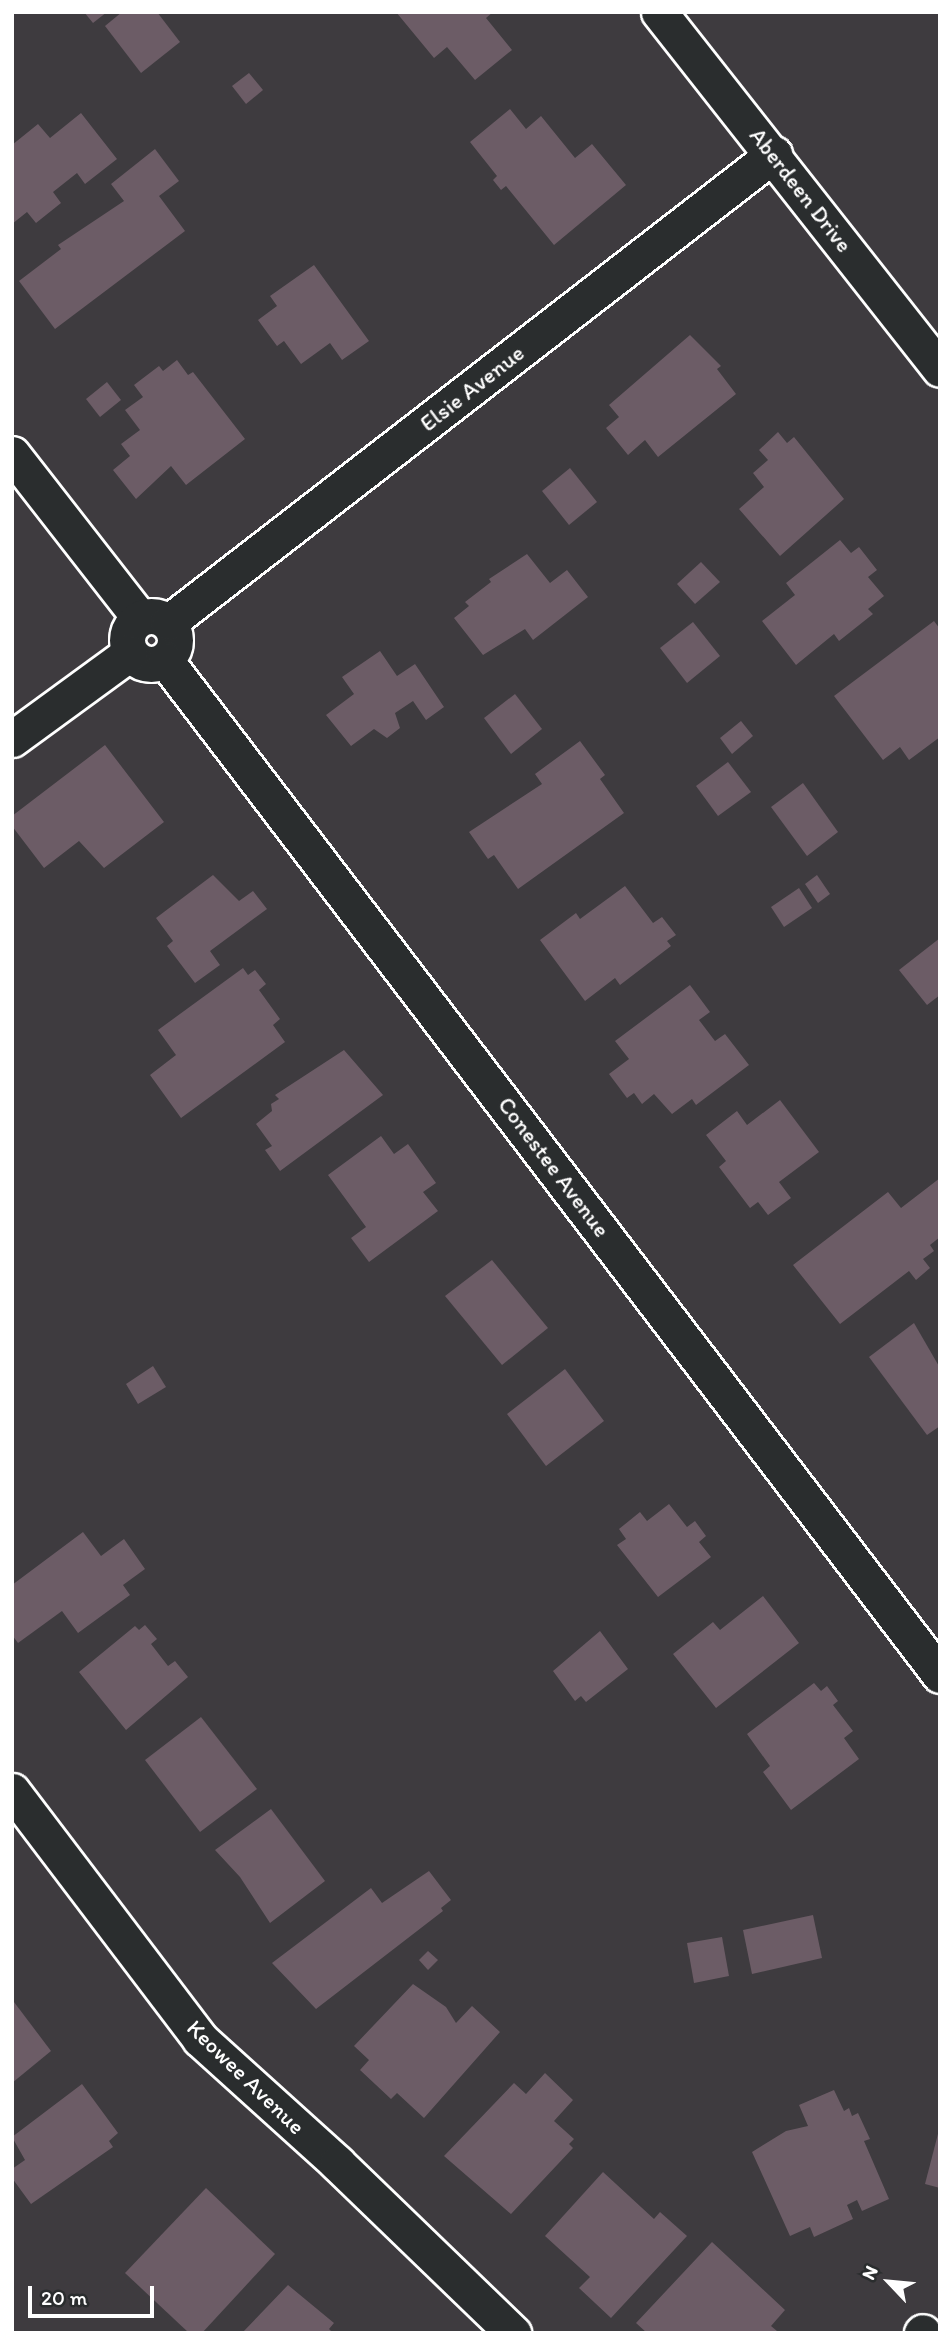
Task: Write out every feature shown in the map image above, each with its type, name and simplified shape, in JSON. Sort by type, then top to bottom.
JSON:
[{"type":"street","name":"Aberdeen Drive","points":[[659,12],[774,154],[940,369]]},
{"type":"street","name":"Elsie Avenue","points":[[154,620],[774,154]]},
{"type":"street","points":[[12,454],[154,620],[175,638],[165,660],[146,664],[130,653],[127,633],[154,620]]},
{"type":"street","points":[[12,739],[130,653]]},
{"type":"street","name":"Conestee Avenue","points":[[165,660],[940,1675]]},
{"type":"street","name":"Keowee Avenue","points":[[12,1791],[200,2039],[337,2163],[513,2333]]},
{"type":"building","points":[[84,12],[107,12],[93,23]]},
{"type":"building","points":[[122,12],[157,12],[180,42],[141,73],[105,26]]},
{"type":"building","points":[[396,12],[493,12],[486,18],[512,50],[475,80],[447,47],[434,58]]},
{"type":"building","points":[[249,73],[263,90],[246,104],[232,86]]},
{"type":"building","points":[[510,109],[526,129],[541,116],[575,158],[592,144],[626,185],[554,245],[506,186],[501,190],[493,180],[497,176],[470,142]]},
{"type":"building","points":[[81,113],[117,159],[85,184],[77,173],[53,192],[61,203],[36,223],[27,212],[12,224],[12,145],[38,124],[50,138]]},
{"type":"building","points":[[155,149],[179,181],[159,196],[185,231],[55,329],[19,281],[61,249],[58,245],[124,201],[111,184]]},
{"type":"building","points":[[314,265],[369,341],[342,360],[330,343],[301,364],[284,341],[277,346],[258,320],[277,306],[270,296]]},
{"type":"building","points":[[690,335],[721,366],[717,369],[736,394],[658,457],[645,440],[628,455],[606,428],[619,417],[609,405]]},
{"type":"building","points":[[177,360],[188,375],[193,372],[245,439],[186,485],[171,466],[136,499],[113,470],[130,456],[121,444],[140,430],[125,410],[143,397],[134,385],[159,366],[163,371]]},
{"type":"building","points":[[107,382],[121,400],[100,417],[86,399]]},
{"type":"building","points":[[778,432],[787,443],[794,437],[844,499],[780,556],[739,509],[764,487],[753,473],[768,460],[759,450]]},
{"type":"building","points":[[570,468],[597,502],[569,525],[542,491]]},
{"type":"building","points":[[840,540],[851,553],[859,547],[877,570],[868,577],[884,596],[868,609],[873,614],[839,641],[834,634],[796,665],[762,621],[795,595],[786,583]]},
{"type":"building","points":[[527,554],[550,583],[567,570],[588,597],[533,640],[525,629],[483,655],[454,618],[469,606],[465,602],[491,582],[489,579]]},
{"type":"building","points":[[701,562],[720,582],[695,604],[677,584]]},
{"type":"building","points":[[934,621],[940,629],[940,737],[909,760],[900,747],[883,760],[834,696]]},
{"type":"building","points":[[693,622],[720,656],[687,683],[660,648]]},
{"type":"building","points":[[380,651],[397,676],[415,664],[444,707],[426,720],[413,701],[395,713],[400,728],[387,738],[374,729],[351,746],[326,715],[354,694],[342,677]]},
{"type":"building","points":[[515,694],[542,729],[511,754],[484,718]]},
{"type":"building","points":[[741,721],[753,736],[732,754],[720,738]]},
{"type":"building","points":[[580,741],[605,775],[600,779],[624,813],[518,889],[494,855],[488,859],[469,832],[542,784],[535,774]]},
{"type":"building","points":[[105,745],[164,822],[104,868],[79,841],[44,868],[12,826],[12,816]]},
{"type":"building","points":[[728,762],[751,792],[718,816],[696,786]]},
{"type":"building","points":[[803,783],[838,832],[807,856],[771,807]]},
{"type":"building","points":[[213,875],[239,901],[253,891],[267,909],[210,951],[220,965],[195,983],[167,946],[173,941],[156,918]]},
{"type":"building","points":[[817,875],[830,894],[818,903],[805,884]]},
{"type":"building","points":[[625,886],[653,923],[662,917],[676,935],[667,941],[671,946],[620,985],[615,978],[585,1001],[540,940],[576,913],[580,919]]},
{"type":"building","points":[[799,888],[812,908],[784,927],[771,907]]},
{"type":"building","points":[[940,938],[940,995],[927,1005],[899,970]]},
{"type":"building","points":[[243,968],[248,975],[255,970],[266,984],[259,990],[280,1019],[273,1025],[285,1042],[181,1118],[150,1075],[176,1055],[158,1030]]},
{"type":"building","points":[[690,985],[710,1012],[699,1020],[715,1041],[725,1034],[749,1065],[696,1105],[692,1099],[672,1114],[654,1094],[642,1104],[634,1093],[627,1098],[609,1074],[629,1059],[615,1041]]},
{"type":"building","points":[[344,1050],[383,1095],[280,1171],[265,1150],[272,1146],[256,1124],[272,1111],[271,1104],[279,1099],[275,1095]]},
{"type":"building","points":[[780,1100],[819,1152],[779,1182],[791,1198],[768,1215],[758,1202],[750,1208],[719,1167],[726,1161],[706,1135],[737,1111],[747,1125]]},
{"type":"building","points":[[381,1136],[394,1154],[408,1144],[436,1183],[423,1192],[438,1211],[369,1262],[351,1238],[366,1227],[328,1175]]},
{"type":"building","points":[[940,1178],[940,1237],[930,1245],[934,1251],[923,1259],[930,1268],[916,1280],[909,1271],[840,1324],[793,1265],[888,1192],[901,1208]]},
{"type":"building","points":[[492,1260],[548,1328],[502,1365],[445,1296]]},
{"type":"building","points":[[914,1323],[940,1368],[940,1426],[927,1435],[869,1357]]},
{"type":"building","points":[[153,1366],[166,1387],[138,1404],[126,1384]]},
{"type":"building","points":[[565,1369],[604,1421],[546,1466],[507,1414]]},
{"type":"building","points":[[669,1504],[687,1527],[695,1521],[706,1536],[699,1542],[711,1557],[658,1597],[617,1545],[626,1539],[619,1529],[640,1512],[647,1521]]},
{"type":"building","points":[[83,1532],[101,1556],[124,1539],[145,1569],[123,1585],[130,1595],[78,1633],[62,1611],[18,1643],[12,1635],[12,1585]]},
{"type":"building","points":[[763,1596],[799,1643],[716,1708],[673,1654],[713,1622],[720,1630]]},
{"type":"building","points":[[145,1625],[157,1639],[151,1644],[168,1666],[175,1661],[188,1677],[126,1730],[79,1672],[135,1626],[139,1630]]},
{"type":"building","points":[[600,1631],[628,1669],[586,1702],[581,1696],[575,1701],[553,1671]]},
{"type":"building","points":[[814,1683],[821,1691],[827,1686],[838,1701],[833,1705],[853,1731],[844,1738],[859,1759],[791,1810],[763,1772],[770,1766],[747,1734]]},
{"type":"building","points":[[201,1717],[257,1789],[200,1832],[145,1760]]},
{"type":"building","points":[[271,1809],[325,1881],[270,1923],[240,1877],[215,1850]]},
{"type":"building","points":[[429,1871],[451,1900],[441,1908],[443,1911],[316,2009],[272,1963],[371,1888],[382,1903]]},
{"type":"building","points":[[813,1915],[822,1958],[752,1974],[743,1930]]},
{"type":"building","points":[[722,1937],[729,1976],[694,1983],[687,1943]]},
{"type":"building","points":[[428,1951],[438,1960],[428,1970],[419,1960]]},
{"type":"building","points":[[413,1984],[446,2007],[456,2023],[472,2006],[500,2032],[424,2118],[397,2093],[391,2099],[360,2070],[369,2060],[354,2046]]},
{"type":"building","points":[[14,2002],[51,2051],[12,2083],[12,2003]]},
{"type":"building","points":[[545,2073],[573,2100],[554,2121],[574,2139],[569,2144],[573,2148],[511,2214],[444,2156],[514,2083],[526,2094]]},
{"type":"building","points":[[82,2084],[118,2133],[109,2141],[113,2147],[31,2204],[12,2178],[12,2169],[25,2160],[12,2137]]},
{"type":"building","points":[[834,2090],[844,2111],[849,2108],[852,2116],[858,2113],[870,2139],[864,2141],[889,2199],[862,2211],[857,2200],[847,2205],[853,2219],[814,2237],[810,2227],[790,2236],[752,2152],[786,2131],[808,2126],[799,2105]]},
{"type":"building","points":[[940,2130],[940,2188],[925,2184]]},
{"type":"building","points":[[603,2172],[654,2219],[660,2212],[687,2236],[611,2318],[579,2288],[590,2277],[545,2236]]},
{"type":"building","points":[[206,2188],[275,2254],[202,2333],[189,2333],[125,2273]]},
{"type":"building","points":[[712,2242],[785,2310],[771,2326],[777,2331],[647,2333],[636,2323]]},
{"type":"building","points":[[288,2285],[334,2323],[329,2329],[333,2333],[242,2333]]}]
